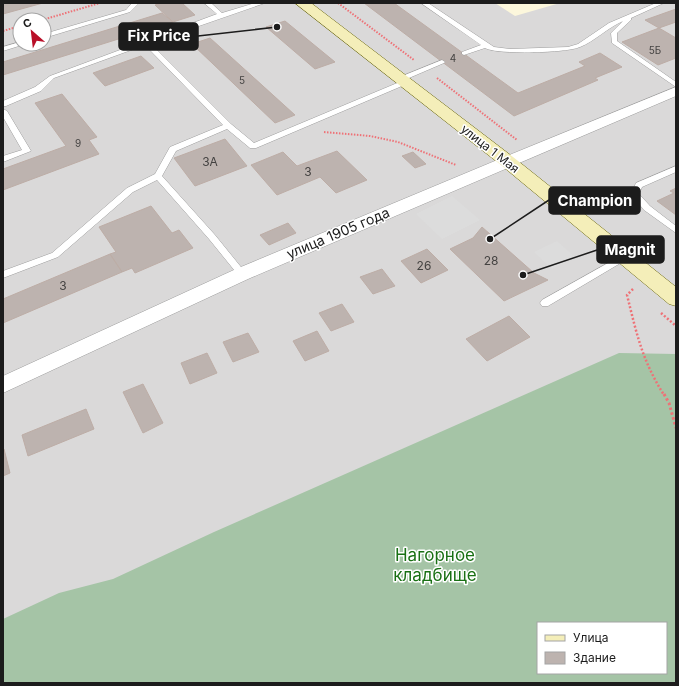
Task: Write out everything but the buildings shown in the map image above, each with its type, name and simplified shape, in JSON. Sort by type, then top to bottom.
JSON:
[{"type":"main road","name":"улица 1 Мая","points":[[302,3],[506,161],[626,256],[676,298]]},
{"type":"street","name":"улица 1905 года","points":[[3,385],[242,274],[481,171],[676,91]]},
{"type":"lane","points":[[52,34],[128,11],[136,3]]},
{"type":"lane","points":[[207,3],[221,15]]},
{"type":"lane","points":[[3,104],[38,89],[52,77],[221,15],[262,3]]},
{"type":"lane","points":[[424,3],[492,49],[510,51],[568,49],[580,45],[611,24],[661,3]]},
{"type":"lane","points":[[633,15],[614,33],[614,42],[676,84]]},
{"type":"lane","points":[[146,43],[228,126],[253,146],[402,81],[425,68],[442,62]]},
{"type":"lane","points":[[464,53],[486,45]]},
{"type":"lane","points":[[3,111],[27,151],[3,159]]},
{"type":"lane","points":[[3,275],[55,255],[130,190],[158,176],[173,150],[228,126]]},
{"type":"lane","points":[[676,169],[640,185],[636,194],[647,208],[676,230]]},
{"type":"lane","points":[[158,176],[212,237],[242,274]]},
{"type":"lane","points":[[545,303],[626,256]]},
{"type":"path","points":[[52,17],[100,3]]},
{"type":"path","points":[[338,3],[425,68],[530,151]]},
{"type":"path","points":[[299,127],[323,132],[370,136],[398,142],[428,152],[453,165],[481,171]]},
{"type":"path","points":[[633,289],[627,295],[640,348],[651,374],[669,403],[676,428]]},
{"type":"path","points":[[657,309],[676,326]]},
{"type":"shaded area","points":[[3,3],[676,3],[676,683],[3,683]]},
{"type":"shaded area","points":[[495,3],[560,3],[515,16]]},
{"type":"shaded area","points":[[452,196],[480,220],[442,239],[416,214]]},
{"type":"shaded area","points":[[557,241],[575,257],[552,269],[534,252]]},
{"type":"green space","name":"Нагорное кладбище","points":[[619,353],[676,354],[676,683],[3,683],[3,619],[59,593],[113,579],[214,532]]},
{"type":"place","name":"Fix Price","points":[[277,27]]},
{"type":"place","name":"Champion","points":[[490,239]]},
{"type":"place","name":"Magnit","points":[[523,275]]}]
